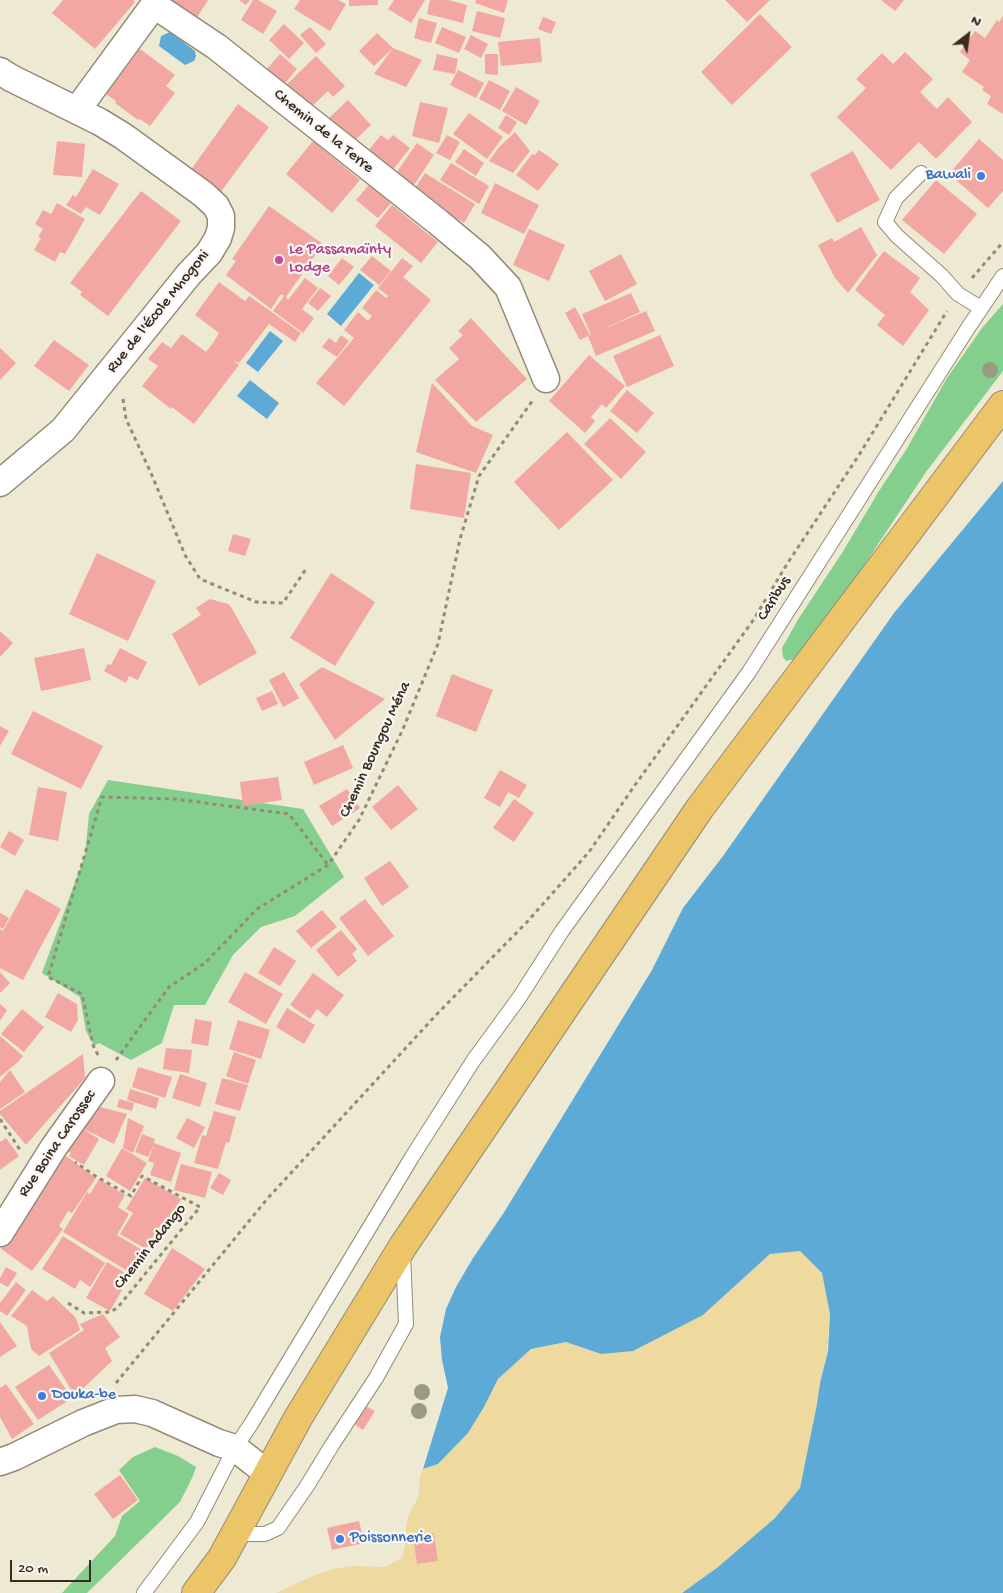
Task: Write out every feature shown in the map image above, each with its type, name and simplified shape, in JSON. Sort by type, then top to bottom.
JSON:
[{"type":"main road","points":[[196,1593],[222,1558],[298,1418],[403,1246],[700,808],[1003,405]]},
{"type":"street","name":"Chemin de la Terre","points":[[77,110],[154,5],[216,47],[480,257],[508,287],[546,379]]},
{"type":"street","name":"Rue de l'École Mhogoni","points":[[0,71],[124,136],[184,179],[216,206],[221,216],[222,228],[208,253],[63,430],[0,483]]},
{"type":"street","name":"Rue Boina Carossec","points":[[0,1233],[54,1147],[103,1077]]},
{"type":"street","points":[[0,1462],[116,1410],[135,1409],[152,1413],[219,1443],[235,1448],[268,1473]]},
{"type":"lane","points":[[921,173],[896,198],[885,222],[897,236],[942,276],[958,294],[981,308]]},
{"type":"lane","name":"Caribus","points":[[144,1593],[197,1522],[235,1448],[412,1156],[473,1061],[519,998],[562,932],[749,672],[1003,276]]},
{"type":"lane","points":[[236,1534],[265,1534],[278,1528],[376,1378],[406,1324],[403,1246]]},
{"type":"path","points":[[115,1384],[268,1198],[437,1014],[527,922],[589,852],[754,620],[787,564],[859,455],[958,294],[1003,242]]},
{"type":"path","points":[[118,362],[126,419],[185,554],[200,579],[256,602],[283,603],[306,570]]},
{"type":"path","name":"Chemin Boungou Ména","points":[[103,1077],[169,986],[204,963],[257,909],[328,865],[359,820],[403,729],[438,644],[460,539],[479,476],[546,379]]},
{"type":"path","points":[[103,1077],[93,1046],[82,994],[48,977],[102,797],[175,798],[289,814],[328,865]]},
{"type":"path","points":[[0,1119],[36,1176]]},
{"type":"path","name":"Chemin Adango","points":[[54,1147],[97,1177],[131,1196],[142,1176],[200,1206],[118,1307],[111,1312],[84,1313],[68,1303]]},
{"type":"green space","points":[[1003,304],[1003,371],[926,472],[821,630],[795,659],[786,661],[783,657],[782,648],[799,618],[906,450],[947,378],[982,328]]},
{"type":"green space","points":[[108,780],[303,809],[344,877],[295,916],[261,927],[233,955],[205,1005],[174,1005],[162,1043],[131,1060],[99,1043],[94,1046],[86,1031],[80,997],[42,973],[85,855],[89,814]]},
{"type":"green space","points":[[155,1447],[178,1456],[196,1467],[180,1502],[87,1593],[62,1593],[115,1536],[122,1516],[140,1501],[119,1470],[133,1457]]},
{"type":"sand","points":[[800,1251],[822,1273],[830,1314],[827,1351],[800,1488],[775,1518],[718,1567],[682,1593],[276,1593],[315,1575],[338,1568],[354,1566],[384,1567],[402,1558],[406,1542],[406,1524],[419,1493],[420,1477],[423,1469],[438,1464],[468,1433],[498,1379],[531,1349],[566,1342],[601,1354],[703,1315],[770,1254]]},
{"type":"water","points":[[170,32],[195,51],[194,61],[185,65],[159,46],[161,36]]},
{"type":"water","points":[[359,273],[374,285],[341,326],[327,314]]},
{"type":"water","points":[[270,331],[283,341],[258,372],[246,363]]},
{"type":"water","points":[[250,380],[279,403],[267,419],[237,396]]},
{"type":"water","points":[[1003,481],[1003,1593],[682,1593],[718,1567],[775,1518],[800,1488],[828,1351],[830,1314],[822,1273],[800,1251],[770,1254],[703,1315],[633,1351],[601,1354],[566,1342],[531,1349],[498,1379],[468,1433],[438,1464],[423,1469],[448,1388],[442,1360],[440,1337],[446,1309],[473,1258],[503,1214],[652,970],[683,908],[723,856],[894,613]]},
{"type":"building","points":[[63,0],[133,0],[135,2],[95,49],[52,13]]},
{"type":"building","points":[[171,0],[208,0],[196,19],[169,3]]},
{"type":"building","points":[[239,0],[250,0],[246,5]]},
{"type":"building","points":[[253,0],[258,0],[277,11],[263,34],[241,20]]},
{"type":"building","points":[[300,0],[338,0],[346,4],[330,31],[294,9]]},
{"type":"building","points":[[349,0],[378,0],[378,5],[349,6]]},
{"type":"building","points":[[394,0],[425,0],[411,23],[388,9]]},
{"type":"building","points":[[430,0],[448,0],[467,5],[463,23],[427,14]]},
{"type":"building","points":[[476,0],[508,0],[504,13],[475,3]]},
{"type":"building","points":[[725,0],[770,0],[747,22]]},
{"type":"building","points":[[881,0],[904,0],[895,11]]},
{"type":"building","points":[[477,11],[505,18],[500,38],[472,31]]},
{"type":"building","points":[[760,14],[792,47],[732,105],[701,72]]},
{"type":"building","points":[[1003,16],[1003,114],[987,104],[991,96],[982,90],[984,87],[962,72],[970,60],[960,52],[975,31],[985,38],[997,20],[999,22]]},
{"type":"building","points":[[543,17],[556,22],[551,34],[538,29]]},
{"type":"building","points":[[419,18],[437,23],[431,43],[414,38]]},
{"type":"building","points":[[284,24],[304,43],[289,59],[269,40]]},
{"type":"building","points":[[310,27],[326,44],[316,53],[300,35]]},
{"type":"building","points":[[442,27],[466,37],[459,53],[435,43]]},
{"type":"building","points":[[377,33],[393,48],[374,66],[359,51]]},
{"type":"building","points":[[471,35],[488,44],[481,58],[464,49]]},
{"type":"building","points":[[540,38],[542,62],[501,66],[498,42]]},
{"type":"building","points":[[393,48],[422,60],[406,87],[374,74]]},
{"type":"building","points":[[140,49],[175,75],[166,86],[175,93],[150,126],[140,119],[138,120],[106,94]]},
{"type":"building","points":[[905,52],[933,79],[920,92],[937,109],[948,97],[972,122],[936,159],[919,142],[891,170],[837,117],[866,88],[856,79],[882,53],[893,64]]},
{"type":"building","points":[[280,54],[297,69],[282,87],[264,72]]},
{"type":"building","points":[[437,54],[458,59],[455,74],[433,70]]},
{"type":"building","points":[[485,54],[498,54],[498,75],[485,74]]},
{"type":"building","points":[[316,56],[345,86],[333,97],[328,91],[307,111],[284,87]]},
{"type":"building","points":[[458,70],[484,83],[476,98],[450,85]]},
{"type":"building","points":[[489,80],[510,91],[500,110],[479,99]]},
{"type":"building","points":[[516,87],[540,101],[526,125],[502,111]]},
{"type":"building","points":[[348,100],[371,125],[351,144],[328,119]]},
{"type":"building","points":[[420,102],[448,108],[439,143],[412,136]]},
{"type":"building","points":[[238,104],[269,127],[220,193],[190,171]]},
{"type":"building","points":[[469,113],[503,137],[487,159],[453,134]]},
{"type":"building","points":[[506,115],[517,122],[509,135],[498,128]]},
{"type":"building","points":[[515,132],[530,151],[513,173],[489,161],[499,147]]},
{"type":"building","points":[[381,135],[388,140],[393,135],[410,148],[392,171],[367,152]]},
{"type":"building","points":[[447,135],[460,142],[450,160],[436,153]]},
{"type":"building","points":[[979,139],[1003,160],[1003,191],[988,208],[949,174]]},
{"type":"building","points":[[57,141],[85,144],[82,177],[53,175]]},
{"type":"building","points":[[313,141],[360,180],[332,213],[286,174]]},
{"type":"building","points":[[417,143],[434,155],[412,188],[394,176]]},
{"type":"building","points":[[464,149],[484,163],[476,176],[455,162]]},
{"type":"building","points":[[539,150],[559,164],[538,191],[516,175],[532,154],[535,155]]},
{"type":"building","points":[[853,151],[880,200],[837,223],[810,174]]},
{"type":"building","points":[[451,163],[489,186],[479,204],[440,180]]},
{"type":"building","points":[[93,169],[119,184],[100,215],[86,207],[81,214],[66,205],[73,195],[76,197]]},
{"type":"building","points":[[425,173],[475,204],[464,223],[413,191]]},
{"type":"building","points":[[936,180],[977,214],[944,254],[902,220]]},
{"type":"building","points":[[495,183],[539,205],[524,234],[481,213]]},
{"type":"building","points":[[369,185],[391,203],[378,218],[356,200]]},
{"type":"building","points":[[141,191],[181,221],[108,316],[80,295],[82,292],[70,283]]},
{"type":"building","points":[[57,203],[85,219],[65,254],[60,252],[55,262],[34,250],[41,238],[38,237],[43,229],[35,224],[43,210],[51,214]]},
{"type":"building","points":[[392,205],[438,242],[421,263],[375,226]]},
{"type":"building","points":[[269,206],[323,244],[286,297],[288,300],[305,278],[318,288],[302,309],[314,318],[303,333],[273,311],[284,296],[281,294],[271,309],[226,275],[236,261],[232,259]]},
{"type":"building","points":[[861,227],[877,255],[848,293],[835,278],[818,245],[832,238],[834,242]]},
{"type":"building","points":[[529,229],[565,245],[549,281],[513,265]]},
{"type":"building","points":[[884,251],[920,278],[910,292],[929,310],[903,346],[877,325],[885,315],[855,290]]},
{"type":"building","points":[[621,254],[637,284],[605,301],[589,271]]},
{"type":"building","points":[[372,256],[391,271],[379,285],[360,270]]},
{"type":"building","points":[[342,258],[354,267],[339,285],[328,276]]},
{"type":"building","points":[[402,258],[413,266],[403,277],[431,300],[344,406],[316,383],[354,338],[344,330],[358,312],[368,321],[372,316],[362,308],[376,290],[386,298],[388,296],[378,288]]},
{"type":"building","points":[[219,282],[245,301],[249,296],[301,333],[295,342],[269,324],[239,363],[233,360],[239,365],[194,424],[142,386],[158,366],[148,359],[162,342],[171,348],[182,334],[206,352],[213,343],[219,333],[195,315]]},
{"type":"building","points":[[320,288],[331,296],[318,311],[308,303]]},
{"type":"building","points":[[631,293],[640,312],[599,331],[646,311],[655,331],[596,356],[588,336],[591,335],[582,314]]},
{"type":"building","points":[[575,307],[590,335],[580,340],[565,313]]},
{"type":"building","points":[[471,318],[527,379],[476,422],[435,380],[459,359],[449,348],[463,335],[458,331]]},
{"type":"building","points":[[341,335],[349,341],[337,357],[322,347],[329,338],[336,343]]},
{"type":"building","points":[[660,335],[674,366],[627,387],[613,356]]},
{"type":"building","points":[[54,340],[89,365],[69,391],[34,366]]},
{"type":"building","points":[[0,348],[16,363],[0,380]]},
{"type":"building","points":[[589,355],[625,386],[606,408],[602,404],[591,417],[595,421],[585,433],[549,401]]},
{"type":"building","points":[[432,383],[472,426],[493,435],[476,473],[416,452]]},
{"type":"building","points":[[627,390],[654,413],[637,433],[610,411]]},
{"type":"building","points":[[610,418],[646,452],[621,479],[584,444]]},
{"type":"building","points":[[567,432],[613,480],[559,530],[514,482]]},
{"type":"building","points":[[416,464],[471,473],[464,518],[410,509]]},
{"type":"building","points":[[233,534],[251,539],[245,556],[228,551]]},
{"type":"building","points":[[97,553],[156,581],[128,641],[69,614]]},
{"type":"building","points":[[331,573],[375,602],[335,666],[290,638]]},
{"type":"building","points":[[210,599],[228,604],[231,607],[257,653],[199,686],[172,634],[201,615],[196,608]]},
{"type":"building","points":[[0,631],[13,643],[0,657]]},
{"type":"building","points":[[84,648],[91,680],[41,691],[34,658]]},
{"type":"building","points":[[120,648],[147,662],[138,680],[129,676],[126,683],[104,671],[108,664],[111,665]]},
{"type":"building","points":[[322,667],[385,699],[335,740],[299,684]]},
{"type":"building","points":[[284,672],[299,698],[283,707],[269,680]]},
{"type":"building","points":[[452,674],[493,690],[476,732],[436,716]]},
{"type":"building","points":[[272,691],[278,704],[262,711],[256,698]]},
{"type":"building","points":[[33,711],[103,746],[81,789],[11,754]]},
{"type":"building","points":[[0,726],[9,731],[0,746]]},
{"type":"building","points":[[343,745],[353,768],[314,785],[304,762]]},
{"type":"building","points":[[500,770],[527,785],[519,798],[508,792],[500,807],[484,798]]},
{"type":"building","points":[[278,777],[282,800],[243,806],[240,782]]},
{"type":"building","points":[[398,785],[418,809],[391,830],[372,807]]},
{"type":"building","points":[[38,787],[67,792],[58,841],[29,835]]},
{"type":"building","points":[[347,789],[360,808],[332,826],[319,806]]},
{"type":"building","points":[[514,799],[534,813],[514,842],[493,828]]},
{"type":"building","points":[[9,831],[24,840],[15,856],[0,847]]},
{"type":"building","points":[[390,861],[409,887],[382,906],[364,878]]},
{"type":"building","points":[[26,889],[61,909],[23,980],[0,968],[0,929],[3,931]]},
{"type":"building","points":[[365,899],[394,936],[368,956],[339,918]]},
{"type":"building","points":[[322,910],[337,927],[311,948],[296,931]]},
{"type":"building","points":[[0,913],[9,918],[3,929],[0,927]]},
{"type":"building","points":[[341,930],[357,949],[352,954],[357,961],[338,977],[316,950]]},
{"type":"building","points":[[274,947],[296,961],[280,986],[258,973]]},
{"type":"building","points":[[0,972],[10,983],[0,993]]},
{"type":"building","points":[[245,972],[283,994],[266,1024],[228,1002]]},
{"type":"building","points":[[313,973],[344,995],[327,1017],[317,1009],[310,1019],[290,1005]]},
{"type":"building","points":[[58,993],[77,1004],[78,1020],[71,1032],[45,1017]]},
{"type":"building","points":[[0,1004],[7,1010],[0,1021]]},
{"type":"building","points":[[287,1008],[315,1025],[304,1044],[276,1027]]},
{"type":"building","points":[[22,1009],[44,1027],[24,1052],[1,1034]]},
{"type":"building","points":[[195,1019],[212,1022],[208,1046],[191,1043]]},
{"type":"building","points":[[238,1020],[270,1030],[261,1059],[229,1049]]},
{"type":"building","points":[[0,1036],[23,1056],[0,1077]]},
{"type":"building","points":[[166,1048],[192,1050],[189,1073],[163,1069]]},
{"type":"building","points":[[234,1052],[256,1060],[248,1084],[226,1076]]},
{"type":"building","points":[[83,1054],[85,1078],[26,1145],[0,1114],[0,1111]]},
{"type":"building","points":[[138,1067],[172,1077],[165,1098],[132,1087]]},
{"type":"building","points":[[10,1070],[25,1092],[0,1109],[0,1082]]},
{"type":"building","points":[[180,1074],[207,1083],[200,1107],[172,1098]]},
{"type":"building","points":[[222,1078],[248,1085],[240,1111],[215,1104]]},
{"type":"building","points":[[130,1089],[159,1098],[156,1109],[127,1100]]},
{"type":"building","points":[[119,1099],[134,1103],[132,1111],[117,1107]]},
{"type":"building","points":[[96,1106],[127,1114],[114,1144],[84,1129]]},
{"type":"building","points":[[214,1111],[236,1117],[229,1143],[226,1142],[218,1169],[194,1163],[202,1135],[206,1136]]},
{"type":"building","points":[[128,1118],[144,1126],[133,1153],[123,1148]]},
{"type":"building","points":[[187,1118],[205,1127],[194,1148],[176,1138]]},
{"type":"building","points":[[77,1125],[99,1139],[84,1165],[69,1156],[71,1153],[61,1147]]},
{"type":"building","points":[[142,1134],[155,1139],[154,1143],[181,1153],[171,1182],[150,1175],[154,1163],[148,1161],[154,1145],[148,1157],[135,1152]]},
{"type":"building","points":[[6,1138],[19,1156],[0,1170],[0,1142]]},
{"type":"building","points":[[122,1148],[147,1163],[130,1191],[106,1176]]},
{"type":"building","points":[[62,1153],[96,1178],[72,1213],[68,1211],[59,1226],[63,1229],[32,1271],[1,1249],[32,1206],[49,1218],[27,1202]]},
{"type":"building","points":[[181,1164],[212,1172],[205,1198],[174,1190]]},
{"type":"building","points":[[219,1173],[231,1180],[223,1195],[210,1188]]},
{"type":"building","points":[[145,1178],[181,1199],[163,1230],[159,1227],[146,1249],[120,1234],[133,1213],[126,1209]]},
{"type":"building","points":[[99,1179],[125,1195],[118,1207],[129,1214],[117,1235],[144,1251],[131,1273],[63,1232],[87,1192],[90,1194]]},
{"type":"building","points":[[63,1236],[105,1263],[90,1287],[80,1280],[75,1289],[42,1269]]},
{"type":"building","points":[[172,1248],[205,1269],[173,1311],[144,1294]]},
{"type":"building","points":[[107,1262],[130,1276],[110,1311],[86,1298]]},
{"type":"building","points":[[6,1267],[17,1273],[8,1287],[0,1283],[0,1278]]},
{"type":"building","points":[[16,1282],[26,1290],[7,1316],[0,1311],[0,1303]]},
{"type":"building","points":[[32,1290],[47,1301],[53,1296],[76,1318],[80,1330],[39,1356],[31,1349],[27,1326],[11,1316]]},
{"type":"building","points":[[103,1314],[120,1337],[105,1348],[112,1361],[75,1396],[49,1353],[84,1330],[80,1324]]},
{"type":"building","points":[[0,1322],[17,1346],[0,1357]]},
{"type":"building","points":[[49,1365],[72,1398],[38,1420],[15,1387]]},
{"type":"building","points":[[6,1384],[34,1424],[12,1439],[0,1417],[0,1388]]},
{"type":"building","points":[[364,1405],[375,1411],[363,1430],[353,1423]]},
{"type":"building","points":[[120,1475],[138,1500],[113,1519],[94,1494]]},
{"type":"building","points":[[359,1521],[364,1543],[332,1550],[327,1528]]},
{"type":"building","points":[[434,1533],[438,1561],[417,1564],[413,1536]]},
{"type":"place","name":"Bawali","points":[[981,176]]},
{"type":"place","name":"Le Passamaïnty Lodge","points":[[279,260]]},
{"type":"place","name":"Douka-be","points":[[42,1396]]},
{"type":"place","name":"Poissonnerie","points":[[340,1539]]}]
